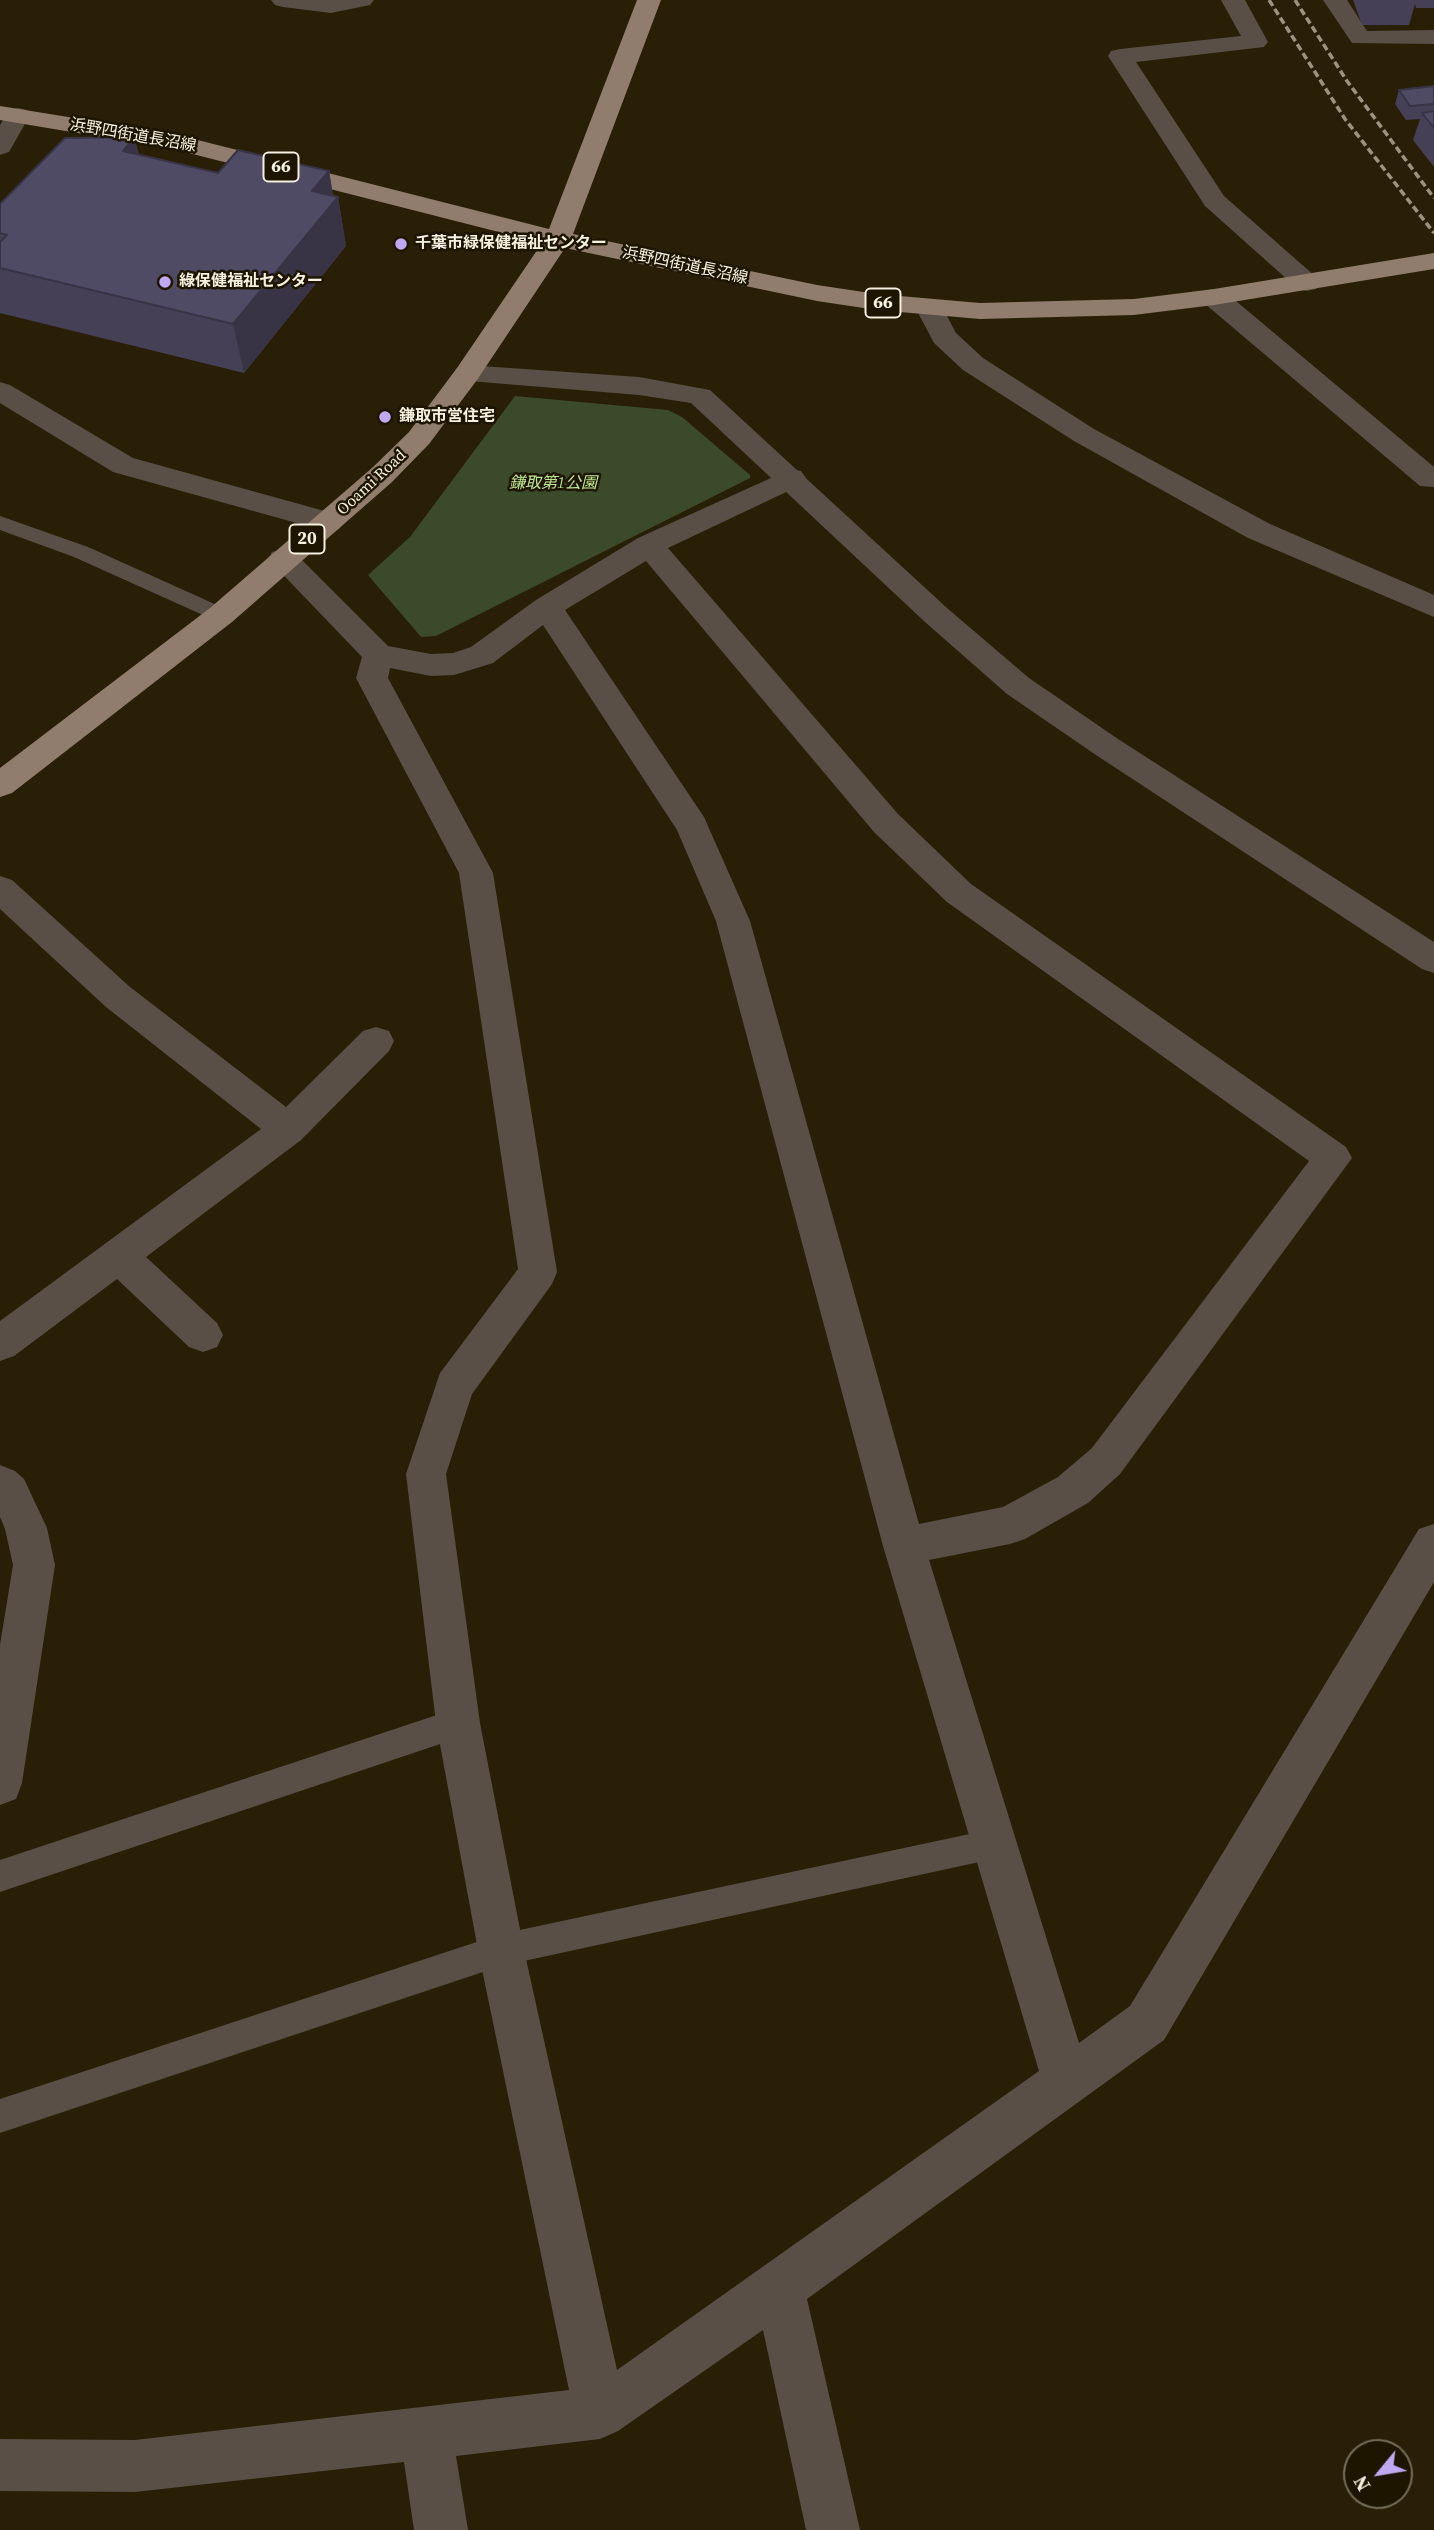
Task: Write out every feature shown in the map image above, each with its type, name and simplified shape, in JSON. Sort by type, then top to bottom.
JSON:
[{"type":"main road","name":"Ooami Road","points":[[0,785],[221,615],[329,522],[419,438],[467,374],[558,239],[649,0]]},
{"type":"main road","name":"浜野四街道長沼線","points":[[9,114],[174,142],[558,239],[817,293],[980,311],[1134,307],[1214,297]]},
{"type":"main road","name":"66","points":[[1214,297],[1434,261]]},
{"type":"street","points":[[283,0],[331,6],[362,0]]},
{"type":"street","points":[[1233,0],[1256,42],[1120,56],[1214,201],[1307,282]]},
{"type":"street","points":[[1335,0],[1360,38],[1434,37]]},
{"type":"street","points":[[0,147],[9,114]]},
{"type":"street","points":[[1214,297],[1430,479]]},
{"type":"street","points":[[929,307],[944,337],[973,364],[1084,435],[1259,531],[1434,607]]},
{"type":"street","points":[[467,374],[639,386],[700,396],[936,615],[1018,686],[1107,747],[1434,959]]},
{"type":"street","points":[[0,391],[123,465],[329,522]]},
{"type":"street","points":[[283,559],[377,655],[431,664],[454,664],[482,655],[547,607],[649,545],[791,478]]},
{"type":"street","points":[[649,545],[886,823],[959,894],[1333,1158],[1106,1461],[1073,1490],[1010,1525],[904,1546]]},
{"type":"street","points":[[547,607],[692,826],[733,921],[904,1546],[1067,2083]]},
{"type":"street","points":[[377,655],[372,678],[476,873],[538,1272],[454,1386],[426,1474],[458,1723],[500,1950],[600,2413]]},
{"type":"street","points":[[0,889],[118,997],[288,1129]]},
{"type":"street","points":[[0,1344],[288,1129],[376,1041]]},
{"type":"street","points":[[119,1256],[202,1335]]},
{"type":"street","points":[[0,1483],[9,1492],[26,1528],[34,1565],[0,1783]]},
{"type":"street","points":[[0,2465],[135,2466],[600,2413],[1067,2083],[1147,2023],[1434,1543]]},
{"type":"street","points":[[779,2288],[833,2530]]},
{"type":"street","points":[[426,2433],[441,2530]]},
{"type":"lane","points":[[0,523],[81,552],[221,615]]},
{"type":"lane","points":[[0,1875],[458,1723]]},
{"type":"lane","points":[[0,2116],[500,1950],[993,1844]]},
{"type":"green space","name":"鎌取第1公園","points":[[515,396],[668,410],[682,417],[750,475],[750,478],[436,636],[421,637],[368,575],[410,537]]},
{"type":"building","points":[[1434,86],[1434,104],[1410,106],[1399,90]]},
{"type":"building","points":[[1434,111],[1434,128],[1422,113]]},
{"type":"building","name":"綠保健福祉センター","points":[[134,137],[123,151],[218,173],[238,150],[329,171],[312,191],[338,197],[233,324],[0,268],[0,242],[7,235],[0,233],[0,204],[65,138]]},
{"type":"railway","points":[[1269,0],[1345,119],[1434,233]]},
{"type":"railway","points":[[1295,0],[1347,81],[1434,198]]},
{"type":"place","name":"千葉市緑保健福祉センター","points":[[401,244]]},
{"type":"place","name":"綠保健福祉センター","points":[[165,282]]},
{"type":"place","name":"鎌取市営住宅","points":[[385,417]]}]
